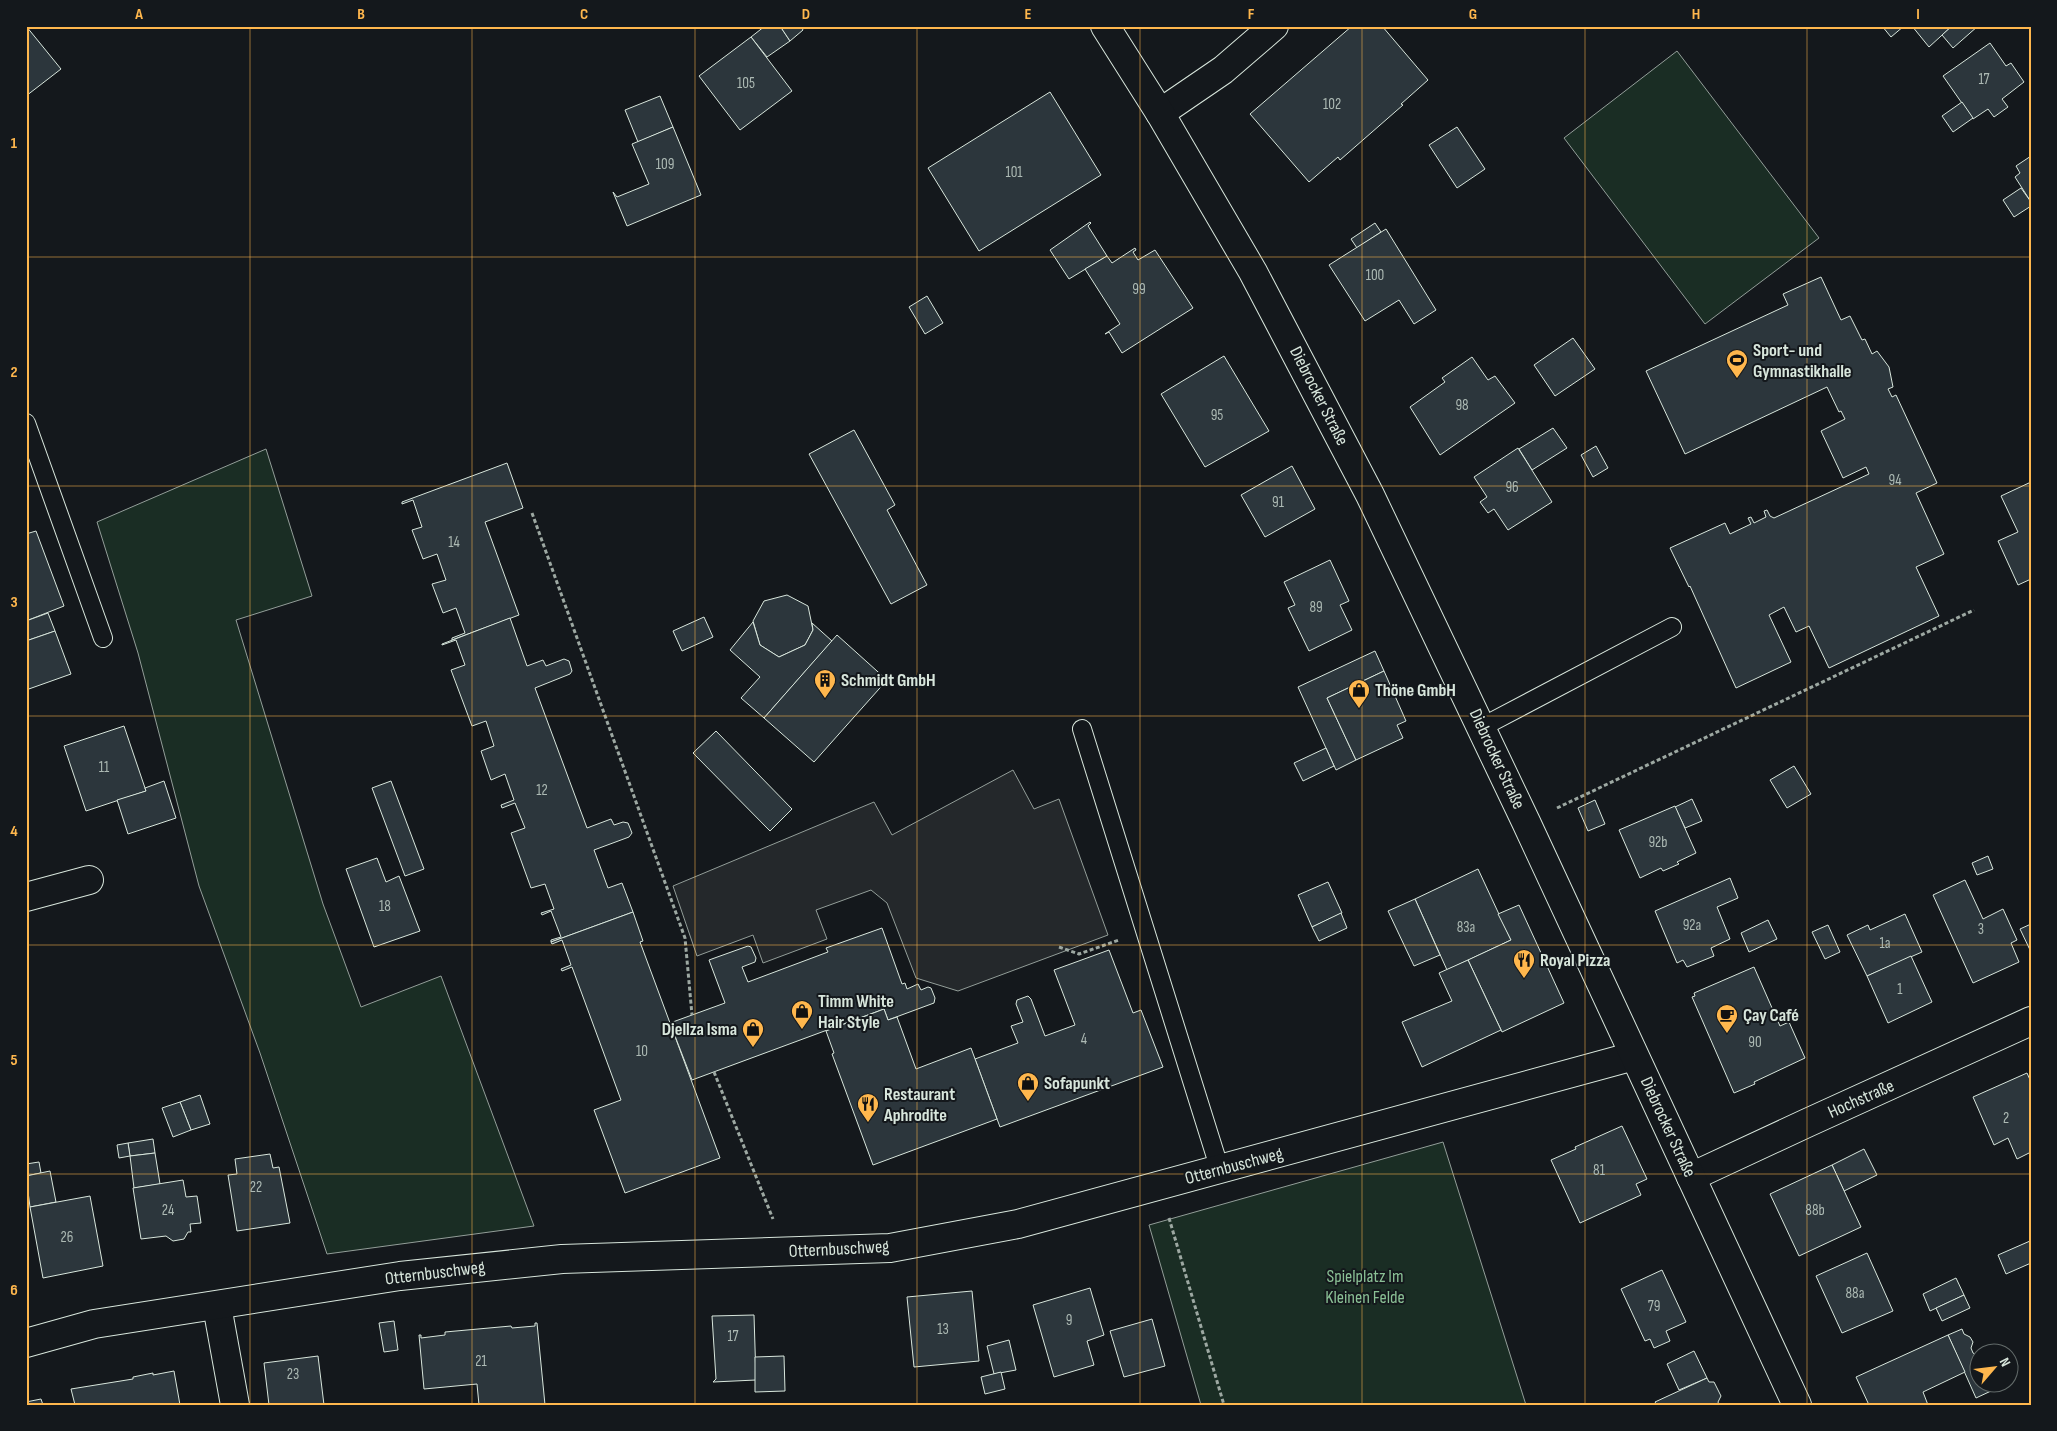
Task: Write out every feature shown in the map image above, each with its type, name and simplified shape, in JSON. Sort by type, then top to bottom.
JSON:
[{"type":"street","name":"Diebrocker Straße","points":[[1106,26],[1160,113],[1253,272],[1370,495],[1482,727],[1797,1405]]},
{"type":"street","points":[[1160,113],[1223,70],[1274,26]]},
{"type":"street","points":[[26,897],[89,880]]},
{"type":"street","name":"Hochstraße","points":[[1692,1177],[1807,1122],[2031,1021]]},
{"type":"street","name":"Otternbuschweg","points":[[26,1343],[94,1324],[400,1276],[562,1259],[890,1248],[1018,1224],[1634,1056]]},
{"type":"street","points":[[217,1306],[235,1405]]},
{"type":"lane","points":[[26,424],[103,638]]},
{"type":"lane","points":[[1482,727],[1672,627]]},
{"type":"lane","points":[[1082,729],[1220,1170]]},
{"type":"path","points":[[532,513],[684,938],[692,1015]]},
{"type":"path","points":[[1559,806],[1974,610]]},
{"type":"path","points":[[1059,947],[1079,954],[1145,930]]},
{"type":"path","points":[[714,1072],[786,1252]]},
{"type":"path","points":[[1159,1187],[1224,1405]]},
{"type":"green space","points":[[1677,51],[1819,238],[1705,324],[1564,138]]},
{"type":"green space","points":[[266,449],[312,596],[236,620],[323,904],[361,1007],[441,976],[534,1226],[327,1254],[260,1053],[199,886],[138,653],[97,522]]},
{"type":"green space","name":"Spielplatz Im Kleinen Felde","points":[[1443,1142],[1526,1405],[1201,1405],[1149,1225]]},
{"type":"shaded area","points":[[1013,770],[1034,809],[1059,799],[1108,935],[958,991],[916,978],[887,903],[871,890],[816,910],[827,939],[763,963],[753,935],[697,956],[673,886],[874,802],[892,835]]},
{"type":"building","points":[[26,26],[61,69],[26,96]]},
{"type":"building","points":[[765,26],[780,26],[790,41],[767,57],[751,37]]},
{"type":"building","points":[[780,26],[801,26],[803,30],[790,41]]},
{"type":"building","points":[[1352,26],[1382,26],[1428,80],[1401,104],[1403,105],[1340,160],[1338,157],[1309,182],[1250,114]]},
{"type":"building","points":[[1882,26],[1904,26],[1891,37]]},
{"type":"building","points":[[1912,26],[1952,26],[1929,47]]},
{"type":"building","points":[[1952,26],[1978,26],[1953,48],[1942,35]]},
{"type":"building","points":[[751,37],[792,91],[740,130],[699,76]]},
{"type":"building","points":[[1990,43],[2006,66],[2011,63],[2024,82],[2002,99],[2008,107],[1994,117],[1988,109],[1973,119],[1943,76]]},
{"type":"building","points":[[1050,92],[1101,175],[979,251],[928,168]]},
{"type":"building","points":[[660,96],[673,127],[638,142],[625,110]]},
{"type":"building","points":[[1962,102],[1973,118],[1953,132],[1942,116]]},
{"type":"building","points":[[673,127],[701,195],[627,226],[613,192],[617,197],[649,184],[632,144]]},
{"type":"building","points":[[1457,127],[1485,169],[1457,188],[1429,145]]},
{"type":"building","points":[[2031,156],[2031,202],[2015,177],[2020,173],[2016,166]]},
{"type":"building","points":[[2021,188],[2031,202],[2031,206],[2014,217],[2003,200]]},
{"type":"building","points":[[1090,222],[1088,226],[1107,256],[1069,279],[1050,250]]},
{"type":"building","points":[[1375,223],[1381,232],[1357,248],[1351,239]]},
{"type":"building","points":[[1386,229],[1436,310],[1414,324],[1399,300],[1365,321],[1329,265]]},
{"type":"building","points":[[1135,248],[1136,250],[1133,252],[1138,260],[1155,250],[1193,308],[1122,353],[1109,332],[1105,334],[1120,324],[1085,269],[1107,256],[1112,263]]},
{"type":"building","points":[[1821,277],[1841,320],[1850,316],[1862,340],[1865,339],[1872,354],[1877,351],[1889,367],[1893,387],[1888,389],[1892,397],[1896,395],[1937,483],[1916,493],[1944,554],[1916,567],[1939,616],[1829,668],[1809,626],[1796,632],[1784,607],[1769,615],[1791,662],[1736,688],[1690,586],[1670,548],[1725,523],[1730,534],[1751,524],[1748,518],[1751,517],[1754,523],[1766,517],[1764,511],[1767,510],[1770,516],[1774,518],[1869,474],[1866,467],[1843,478],[1821,431],[1845,419],[1841,411],[1839,412],[1827,387],[1685,454],[1646,371],[1788,305],[1783,294]]},
{"type":"building","points":[[927,296],[943,323],[925,334],[909,307]]},
{"type":"building","points":[[1573,338],[1595,369],[1555,396],[1534,365]]},
{"type":"building","points":[[1224,356],[1269,431],[1205,467],[1161,394]]},
{"type":"building","points":[[1472,357],[1488,380],[1495,376],[1515,403],[1440,455],[1410,407],[1445,382],[1442,378]]},
{"type":"building","points":[[1553,428],[1567,448],[1532,470],[1519,449]]},
{"type":"building","points":[[854,430],[895,505],[887,510],[927,585],[891,604],[809,454]]},
{"type":"building","points":[[1596,446],[1608,468],[1593,477],[1581,455]]},
{"type":"building","points":[[1518,448],[1552,502],[1508,530],[1494,509],[1488,513],[1480,502],[1487,497],[1474,477]]},
{"type":"building","points":[[507,463],[523,508],[485,522],[519,615],[452,640],[452,638],[465,633],[456,608],[443,613],[432,584],[446,580],[437,554],[423,559],[412,530],[422,527],[413,500],[402,504],[402,502]]},
{"type":"building","points":[[1292,466],[1315,509],[1265,537],[1241,495]]},
{"type":"building","points":[[2031,482],[2031,579],[2018,585],[1998,541],[2018,532],[2001,496]]},
{"type":"building","points":[[36,531],[64,606],[26,621],[26,534]]},
{"type":"building","points":[[1330,560],[1349,601],[1340,605],[1352,630],[1309,651],[1288,608],[1295,605],[1284,582]]},
{"type":"building","points":[[787,595],[808,606],[813,630],[805,645],[779,657],[760,645],[753,621],[764,601]]},
{"type":"building","points":[[48,613],[55,631],[26,641],[26,621]]},
{"type":"building","points":[[704,617],[713,637],[682,651],[673,631]]},
{"type":"building","points":[[510,618],[527,666],[543,660],[546,666],[564,659],[569,661],[572,671],[570,674],[535,688],[587,828],[611,819],[614,825],[623,822],[628,823],[632,833],[629,837],[594,850],[608,888],[622,883],[633,912],[551,942],[551,940],[561,937],[551,911],[542,915],[541,913],[554,909],[545,884],[531,888],[511,833],[525,828],[515,803],[502,808],[501,805],[514,800],[505,774],[491,780],[481,751],[494,746],[486,721],[472,726],[451,670],[465,665],[456,640],[442,645]]},
{"type":"building","points":[[753,622],[760,645],[779,657],[805,645],[813,630],[812,623],[832,641],[764,718],[741,698],[760,677],[730,650]]},
{"type":"building","points":[[55,631],[71,674],[26,690],[26,641]]},
{"type":"building","name":"Schmidt GmbH","points":[[837,635],[887,680],[814,762],[764,718]]},
{"type":"building","points":[[1375,651],[1384,671],[1327,698],[1356,760],[1336,770],[1298,687]]},
{"type":"building","points":[[1384,671],[1406,721],[1397,725],[1403,738],[1356,760],[1327,698]]},
{"type":"building","points":[[124,726],[146,791],[86,811],[64,746]]},
{"type":"building","points":[[716,731],[792,809],[770,831],[693,753]]},
{"type":"building","points":[[1326,748],[1334,766],[1303,781],[1294,763]]},
{"type":"building","points":[[1794,766],[1811,794],[1787,808],[1770,780]]},
{"type":"building","points":[[164,781],[176,818],[128,834],[117,800],[146,791],[145,788]]},
{"type":"building","points":[[391,781],[424,869],[405,876],[372,788]]},
{"type":"building","points":[[1692,799],[1702,821],[1685,828],[1675,807]]},
{"type":"building","points":[[1595,800],[1605,824],[1588,831],[1578,808]]},
{"type":"building","points":[[1675,806],[1696,853],[1677,862],[1679,864],[1663,871],[1661,868],[1640,878],[1619,830]]},
{"type":"building","points":[[1988,856],[1993,869],[1977,875],[1972,863]]},
{"type":"building","points":[[377,858],[386,882],[399,876],[420,931],[374,947],[346,869]]},
{"type":"building","points":[[1478,869],[1511,940],[1447,970],[1415,899]]},
{"type":"building","points":[[1730,878],[1738,898],[1717,907],[1730,939],[1711,948],[1714,956],[1687,967],[1683,960],[1677,963],[1655,911]]},
{"type":"building","points":[[1965,880],[1983,919],[2003,909],[2017,940],[2011,943],[2019,962],[1973,983],[1933,895]]},
{"type":"building","points":[[1328,882],[1342,913],[1312,927],[1298,895]]},
{"type":"building","points":[[1415,899],[1440,955],[1414,966],[1388,911]]},
{"type":"building","points":[[1519,905],[1564,1003],[1502,1032],[1468,960],[1511,940],[1498,914]]},
{"type":"building","points":[[633,912],[643,941],[640,942],[720,1158],[625,1193],[594,1110],[621,1100],[572,967],[562,971],[561,969],[571,965],[562,940],[552,944],[551,942]]},
{"type":"building","points":[[1341,913],[1347,928],[1319,941],[1312,927]]},
{"type":"building","points":[[1905,914],[1922,952],[1867,976],[1847,935],[1868,925],[1870,930]]},
{"type":"building","points":[[1768,920],[1777,939],[1749,952],[1741,933]]},
{"type":"building","points":[[2031,924],[2031,952],[2020,929]]},
{"type":"building","points":[[1828,925],[1840,952],[1825,959],[1812,932]]},
{"type":"building","points":[[882,928],[902,984],[905,983],[907,989],[918,984],[921,990],[928,987],[931,988],[935,998],[934,1003],[888,1020],[884,1009],[692,1080],[670,1023],[725,1003],[709,960],[748,946],[751,947],[756,958],[755,962],[742,967],[748,982],[828,952],[826,948]]},
{"type":"building","points":[[1109,950],[1133,1013],[1141,1010],[1163,1067],[1000,1127],[975,1059],[1018,1043],[1011,1026],[1023,1022],[1016,1004],[1017,1000],[1028,996],[1031,999],[1045,1036],[1075,1025],[1054,970]]},
{"type":"building","points":[[1911,956],[1932,1002],[1888,1023],[1867,976]]},
{"type":"building","points":[[1468,960],[1501,1030],[1422,1067],[1402,1022],[1452,1001],[1439,973]]},
{"type":"building","points":[[1754,967],[1780,1026],[1789,1022],[1805,1058],[1734,1093],[1692,997],[1695,996],[1694,993]]},
{"type":"building","points":[[884,1009],[888,1020],[897,1017],[916,1069],[971,1048],[997,1119],[873,1165],[832,1054],[834,1053],[826,1031]]},
{"type":"building","points":[[2027,1073],[2031,1082],[2031,1152],[2017,1159],[2008,1138],[1994,1145],[1973,1097]]},
{"type":"building","points":[[200,1095],[210,1124],[191,1130],[180,1102]]},
{"type":"building","points":[[180,1102],[191,1130],[173,1137],[162,1108]]},
{"type":"building","points":[[1622,1126],[1647,1179],[1636,1184],[1641,1195],[1580,1223],[1551,1160]]},
{"type":"building","points":[[153,1139],[155,1153],[130,1156],[128,1143]]},
{"type":"building","points":[[128,1143],[130,1156],[119,1158],[117,1145]]},
{"type":"building","points":[[1864,1149],[1877,1175],[1844,1191],[1832,1165]]},
{"type":"building","points":[[155,1153],[160,1184],[134,1188],[130,1156]]},
{"type":"building","points":[[270,1154],[273,1168],[279,1167],[290,1223],[237,1231],[228,1175],[237,1174],[235,1159]]},
{"type":"building","points":[[39,1162],[41,1173],[26,1176],[26,1164]]},
{"type":"building","points":[[1832,1165],[1861,1227],[1799,1256],[1770,1194]]},
{"type":"building","points":[[50,1171],[56,1202],[30,1207],[26,1176]]},
{"type":"building","points":[[183,1180],[186,1197],[197,1196],[201,1223],[190,1224],[191,1232],[188,1232],[184,1239],[173,1241],[166,1236],[141,1239],[133,1188]]},
{"type":"building","points":[[90,1196],[103,1266],[43,1278],[30,1207]]},
{"type":"building","points":[[2030,1241],[2031,1263],[2006,1274],[1998,1255]]},
{"type":"building","points":[[1867,1253],[1893,1311],[1842,1333],[1816,1276]]},
{"type":"building","points":[[1662,1270],[1686,1322],[1666,1331],[1670,1341],[1654,1348],[1650,1339],[1645,1341],[1621,1289]]},
{"type":"building","points":[[1956,1278],[1964,1295],[1930,1311],[1923,1294]]},
{"type":"building","points":[[1090,1288],[1104,1335],[1087,1341],[1094,1365],[1054,1377],[1033,1305]]},
{"type":"building","points":[[972,1291],[979,1361],[914,1367],[907,1297]]},
{"type":"building","points":[[1964,1295],[1970,1308],[1942,1321],[1936,1308]]},
{"type":"building","points":[[754,1315],[756,1380],[713,1382],[716,1379],[712,1316]]},
{"type":"building","points":[[1152,1319],[1165,1366],[1124,1377],[1110,1331]]},
{"type":"building","points":[[394,1321],[398,1350],[384,1352],[379,1323]]},
{"type":"building","points":[[535,1323],[537,1323],[545,1405],[479,1405],[477,1384],[424,1389],[419,1335],[421,1335],[421,1338],[445,1335],[445,1332],[511,1326],[512,1328],[535,1326]]},
{"type":"building","points":[[1962,1329],[1964,1334],[1970,1337],[1973,1342],[1970,1344],[1970,1384],[1948,1335]]},
{"type":"building","points":[[1948,1335],[1965,1372],[1923,1392],[1928,1405],[1869,1405],[1856,1377]]},
{"type":"building","points":[[1009,1340],[1016,1370],[994,1374],[987,1346]]},
{"type":"building","points":[[1694,1351],[1707,1378],[1679,1390],[1667,1364]]},
{"type":"building","points":[[318,1356],[324,1405],[269,1405],[264,1363]]},
{"type":"building","points":[[784,1356],[785,1391],[755,1392],[755,1357]]},
{"type":"building","points":[[174,1371],[180,1405],[75,1405],[71,1389],[133,1379],[133,1377],[153,1373],[153,1375]]},
{"type":"building","points":[[1001,1372],[1005,1389],[985,1394],[981,1377]]},
{"type":"building","points":[[1707,1378],[1709,1382],[1714,1382],[1721,1396],[1718,1402],[1719,1405],[1657,1405],[1655,1402]]},
{"type":"building","points":[[1974,1394],[1985,1394],[1976,1398]]},
{"type":"building","points":[[41,1399],[43,1405],[26,1405],[26,1402]]},
{"type":"place","name":"Sport- und Gymnastikhalle","points":[[1737,379]]},
{"type":"place","name":"Schmidt GmbH","points":[[825,699]]},
{"type":"place","name":"Thöne GmbH","points":[[1359,709]]},
{"type":"place","name":"Royal Pizza","points":[[1524,979]]},
{"type":"place","name":"Timm White Hair Style","points":[[802,1030]]},
{"type":"place","name":"Çay Café","points":[[1727,1034]]},
{"type":"place","name":"Djellza Isma","points":[[753,1048]]},
{"type":"place","name":"Sofapunkt","points":[[1028,1102]]},
{"type":"place","name":"Restaurant Aphrodite","points":[[868,1123]]}]
